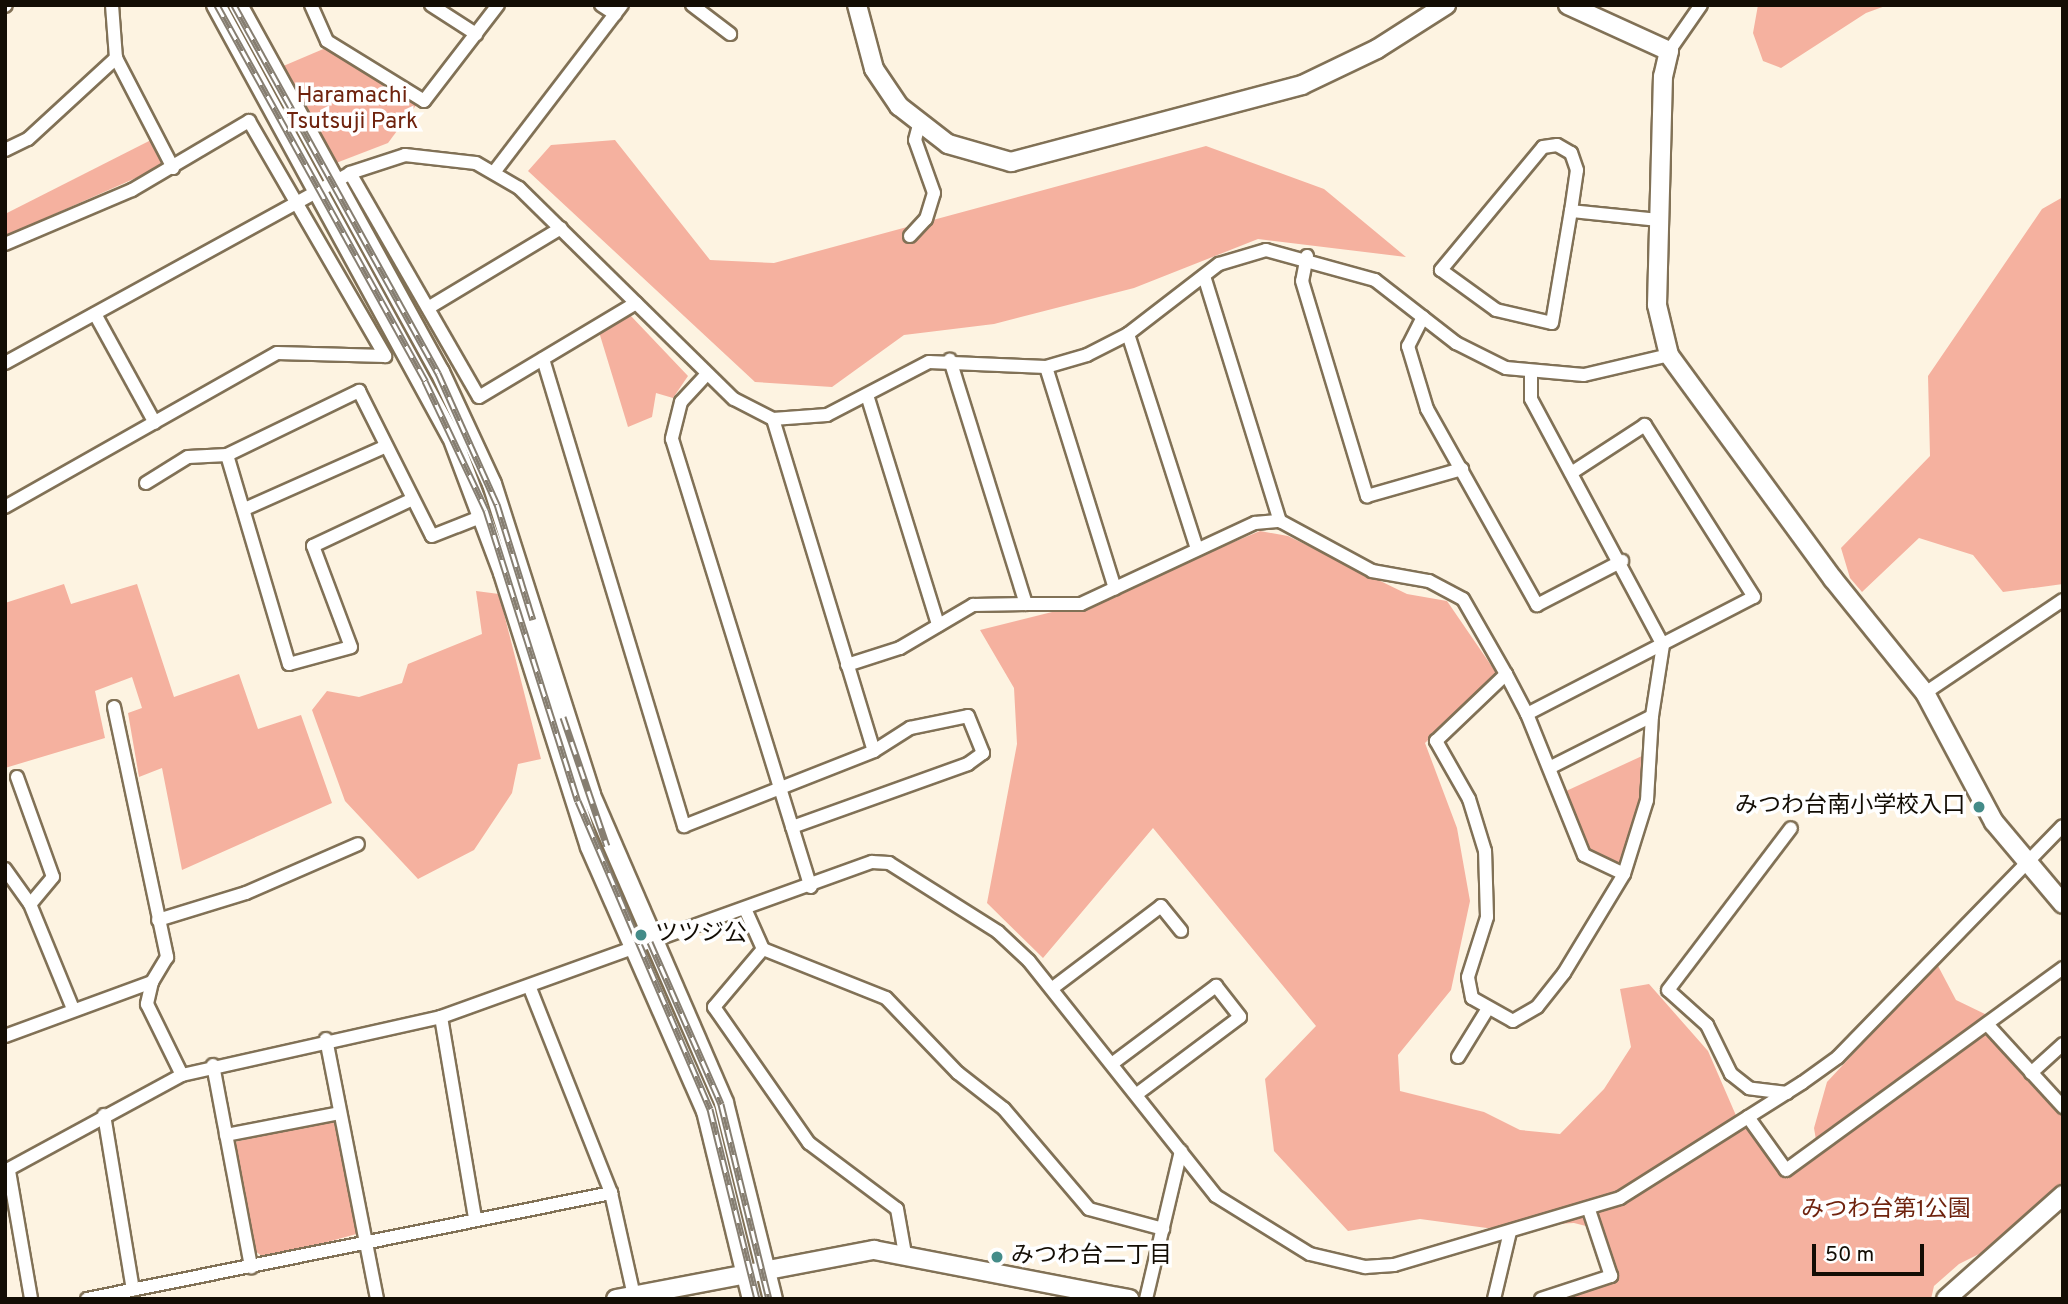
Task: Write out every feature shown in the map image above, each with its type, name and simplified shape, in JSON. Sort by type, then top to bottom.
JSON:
[{"type":"street","points":[[111,5],[116,58],[173,168]]},
{"type":"street","points":[[216,5],[452,437],[483,516],[590,847],[706,1111],[752,1299]]},
{"type":"street","points":[[238,5],[332,183],[440,372],[492,484],[592,795],[724,1103],[768,1269],[773,1299]]},
{"type":"street","points":[[311,5],[327,41],[424,101],[498,5]]},
{"type":"street","points":[[431,5],[476,34]]},
{"type":"street","points":[[495,171],[619,10],[601,5]]},
{"type":"street","points":[[692,5],[730,34]]},
{"type":"street","points":[[857,5],[874,69],[919,125],[980,156],[1036,160],[1302,85],[1377,49],[1446,5]]},
{"type":"street","points":[[1568,5],[1669,51]]},
{"type":"street","points":[[1701,5],[1669,51],[1658,220],[1657,305],[1669,355],[1833,579],[1925,693],[1983,804],[2028,865],[2063,904]]},
{"type":"street","points":[[5,150],[28,139],[116,58]]},
{"type":"street","points":[[5,244],[173,168],[248,121],[385,356],[277,353],[5,507]]},
{"type":"street","points":[[910,236],[926,219],[934,193],[915,140],[919,125]]},
{"type":"street","points":[[1557,145],[1571,153],[1577,170],[1571,211],[1552,323],[1496,310],[1441,270],[1542,147],[1557,145]]},
{"type":"street","points":[[5,363],[350,173],[405,155],[458,158],[495,171],[561,228],[734,399],[773,419],[827,415],[911,369],[950,360],[1046,367],[1128,334],[1205,276],[1266,250],[1307,256],[1375,280],[1456,343],[1531,374],[1605,372],[1669,355]]},
{"type":"street","points":[[350,173],[480,397],[636,303]]},
{"type":"street","points":[[1571,211],[1658,220]]},
{"type":"street","points":[[428,307],[561,228]]},
{"type":"street","points":[[1307,256],[1302,281],[1367,496],[1462,469]]},
{"type":"street","points":[[1205,276],[1280,521]]},
{"type":"street","points":[[94,314],[155,423]]},
{"type":"street","points":[[1423,317],[1408,346],[1427,409],[1537,605],[1622,561]]},
{"type":"street","points":[[1128,334],[1197,549]]},
{"type":"street","points":[[544,359],[684,826],[874,751],[910,728],[968,716],[982,753],[968,764],[892,788],[850,811],[792,827]]},
{"type":"street","points":[[950,360],[1026,604]]},
{"type":"street","points":[[1046,367],[1115,588]]},
{"type":"street","points":[[707,374],[681,402],[672,439],[811,887]]},
{"type":"street","points":[[1506,674],[1436,741],[1469,799],[1485,851],[1487,917],[1468,976],[1472,998],[1487,1010],[1513,1021],[1537,1007],[1624,874],[1647,800],[1652,716],[1663,645],[1622,561],[1531,398],[1531,374]]},
{"type":"street","points":[[146,483],[188,457],[227,455],[359,391],[432,537],[483,516]]},
{"type":"street","points":[[867,395],[938,625]]},
{"type":"street","points":[[773,419],[874,751]]},
{"type":"street","points":[[1527,714],[1754,597],[1645,425],[1571,473]]},
{"type":"street","points":[[247,508],[386,446]]},
{"type":"street","points":[[227,455],[247,508],[289,664],[351,647],[313,546],[413,499]]},
{"type":"street","points":[[847,665],[900,648],[973,605],[1082,604],[1255,523],[1280,521],[1372,571],[1429,582],[1463,599],[1527,714],[1584,855],[1624,874]]},
{"type":"street","points":[[1925,693],[2063,600]]},
{"type":"street","points":[[114,707],[167,957],[152,982],[147,1004],[182,1075]]},
{"type":"street","points":[[1549,768],[1652,716]]},
{"type":"street","points":[[17,777],[53,877],[30,904]]},
{"type":"street","points":[[31,1299],[7,1171],[104,1115],[182,1075],[213,1065],[326,1039],[441,1017],[655,945],[872,862],[889,863],[998,932],[1054,987],[1216,1196],[1250,1223],[1334,1262],[1394,1265],[1589,1210],[1647,1183],[1787,1093],[1838,1057],[2028,865],[2063,826]]},
{"type":"street","points":[[1787,1093],[1749,1088],[1731,1074],[1707,1025],[1668,990],[1791,828]]},
{"type":"street","points":[[158,920],[246,893],[358,844]]},
{"type":"street","points":[[5,869],[30,904],[73,1009]]},
{"type":"street","points":[[1054,987],[1161,906],[1181,931]]},
{"type":"street","points":[[746,911],[763,949],[886,998],[958,1073],[1004,1110],[1089,1209],[1163,1229]]},
{"type":"street","points":[[763,949],[714,1007],[809,1143],[897,1209],[905,1254]]},
{"type":"street","points":[[1748,1117],[1786,1170],[2063,968]]},
{"type":"street","points":[[5,1036],[152,982]]},
{"type":"street","points":[[1113,1063],[1216,986],[1240,1017],[1137,1094]]},
{"type":"street","points":[[530,988],[611,1194],[625,1297],[874,1250],[1129,1299]]},
{"type":"street","points":[[1458,1057],[1487,1010]]},
{"type":"street","points":[[441,1017],[475,1218]]},
{"type":"street","points":[[1987,1024],[2063,1107]]},
{"type":"street","points":[[326,1039],[377,1299]]},
{"type":"street","points":[[2031,1073],[2063,1044]]},
{"type":"street","points":[[213,1065],[251,1267]]},
{"type":"street","points":[[226,1135],[340,1113]]},
{"type":"street","points":[[104,1115],[134,1290]]},
{"type":"street","points":[[1146,1299],[1181,1151]]},
{"type":"street","points":[[88,1299],[251,1267],[364,1238],[611,1194]]},
{"type":"street","points":[[1946,1299],[2063,1195]]},
{"type":"street","points":[[1541,1299],[1611,1276],[1589,1210]]},
{"type":"street","points":[[1494,1299],[1510,1232]]},
{"type":"green space","points":[[1758,5],[1888,5],[1866,13],[1781,68],[1763,61],[1753,33]]},
{"type":"green space","name":"Haramachi Tsutsuji Park","points":[[328,47],[417,104],[388,143],[336,163],[281,67]]},
{"type":"green space","points":[[151,140],[165,165],[5,236],[5,214]]},
{"type":"green space","points":[[615,140],[710,260],[774,263],[1206,146],[1324,189],[1406,257],[1258,239],[1134,288],[994,324],[904,335],[832,387],[755,382],[528,171],[551,145]]},
{"type":"green space","points":[[2063,197],[2063,584],[2003,592],[1973,555],[1919,538],[1862,592],[1850,578],[1841,548],[1930,456],[1928,376],[2042,209]]},
{"type":"green space","points":[[630,315],[688,376],[673,398],[656,393],[652,417],[628,427],[599,332]]},
{"type":"green space","name":"みつわ台第1公園","points":[[1260,531],[1288,536],[1407,594],[1447,601],[1497,674],[1425,743],[1457,828],[1470,901],[1451,990],[1398,1055],[1400,1091],[1484,1112],[1520,1130],[1560,1134],[1604,1089],[1631,1047],[1620,989],[1649,984],[1708,1051],[1741,1127],[1749,1123],[1783,1175],[1818,1152],[1814,1128],[1827,1082],[1937,964],[1956,1000],[1987,1015],[1975,1036],[1987,1028],[2063,1112],[2063,1182],[1981,1253],[1959,1264],[1934,1286],[1931,1299],[1549,1299],[1617,1278],[1602,1230],[1574,1223],[1487,1228],[1420,1219],[1348,1231],[1274,1151],[1265,1079],[1316,1026],[1153,828],[1043,958],[987,903],[1017,744],[1014,688],[980,630],[1088,603]]},
{"type":"green space","points":[[64,584],[71,604],[137,584],[174,697],[239,674],[258,729],[301,715],[332,803],[182,870],[162,768],[139,777],[128,713],[142,708],[132,677],[95,691],[105,738],[5,768],[5,603]]},
{"type":"green space","points":[[476,591],[499,594],[541,759],[518,764],[512,793],[474,850],[418,879],[345,801],[312,710],[327,691],[359,697],[402,683],[408,664],[482,634]]},
{"type":"green space","points":[[1642,756],[1643,802],[1624,862],[1618,864],[1588,848],[1564,792]]},
{"type":"green space","points":[[330,1119],[337,1123],[360,1233],[266,1259],[255,1251],[235,1142]]},
{"type":"railway","points":[[217,5],[425,381],[486,510],[578,801],[710,1109],[757,1299]]},
{"type":"railway","points":[[234,5],[438,373],[497,504],[533,620]]},
{"type":"railway","points":[[563,717],[607,846]]},
{"type":"railway","points":[[650,942],[721,1104],[769,1299]]},
{"type":"place","name":"みつわ台南小学校入口","points":[[1979,807]]},
{"type":"place","name":"ツツジ公","points":[[641,935]]},
{"type":"place","name":"みつわ台二丁目","points":[[997,1257]]}]
